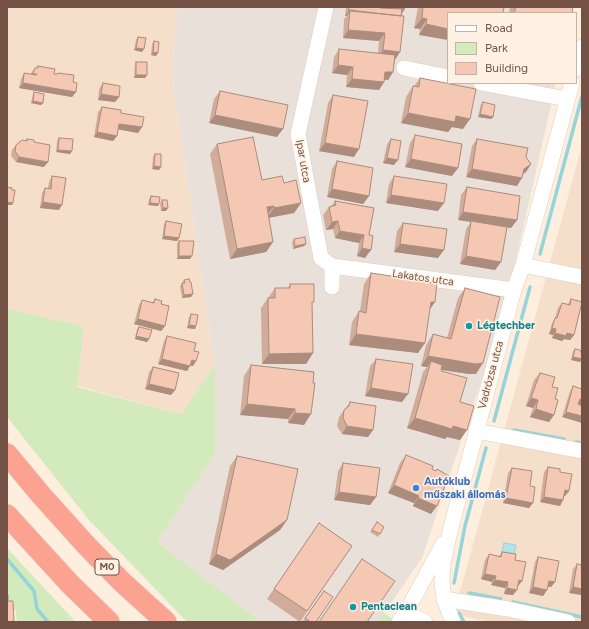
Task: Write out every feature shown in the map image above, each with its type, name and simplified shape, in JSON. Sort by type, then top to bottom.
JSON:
[{"type":"highway","name":"M0","points":[[7,454],[41,496],[86,545],[122,582],[166,622]]},
{"type":"highway","points":[[7,515],[70,584],[109,622]]},
{"type":"street","name":"Ipar utca","points":[[326,7],[298,134],[321,258],[332,266]]},
{"type":"street","points":[[577,65],[582,47]]},
{"type":"street","points":[[404,68],[447,77]]},
{"type":"street","points":[[486,84],[567,99]]},
{"type":"street","name":"Vadrózsa utca","points":[[453,622],[444,599],[442,582],[450,531],[514,290],[523,265],[572,84]]},
{"type":"street","points":[[523,265],[582,277]]},
{"type":"street","points":[[332,266],[332,287]]},
{"type":"street","name":"Lakatos utca","points":[[332,266],[514,290]]},
{"type":"street","points":[[476,431],[582,451]]},
{"type":"street","points":[[425,622],[403,617],[450,531]]},
{"type":"street","points":[[444,599],[508,609],[568,622]]},
{"type":"shaded area","points":[[7,7],[179,7],[171,71],[215,365],[181,414],[77,386],[84,326],[7,309]]},
{"type":"shaded area","points":[[179,7],[572,7],[570,12],[447,12],[447,84],[556,84],[503,316],[422,558],[378,622],[262,622],[157,542],[215,454],[215,365],[171,71]]},
{"type":"shaded area","points":[[582,145],[582,622],[490,622],[454,614]]},
{"type":"green space","points":[[7,309],[84,326],[77,387],[181,414],[215,365],[215,454],[157,542],[262,622],[187,622],[89,520],[7,417]]},
{"type":"green space","points":[[7,548],[76,622],[17,622],[16,612],[7,598]]},
{"type":"green space","points":[[384,613],[397,622],[378,622]]},
{"type":"water","points":[[504,543],[516,545],[514,554],[502,552]]},
{"type":"building","points":[[349,7],[402,9],[401,16],[349,10]]},
{"type":"building","points":[[423,7],[504,7],[503,12],[447,12],[447,29],[426,24],[427,19],[422,18]]},
{"type":"building","points":[[516,7],[573,7],[572,12],[514,12]]},
{"type":"building","points":[[350,11],[404,16],[400,52],[383,50],[385,33],[348,30]]},
{"type":"building","points":[[138,37],[146,38],[144,49],[136,48]]},
{"type":"building","points":[[154,41],[159,42],[158,53],[153,52]]},
{"type":"building","points":[[339,49],[395,55],[393,72],[385,72],[384,82],[352,79],[353,67],[338,65]]},
{"type":"building","points":[[136,62],[147,62],[147,75],[136,75]]},
{"type":"building","points":[[38,66],[55,69],[54,74],[74,75],[73,82],[77,83],[76,92],[23,83],[24,73],[36,75],[37,74],[33,74],[35,68],[38,68]]},
{"type":"building","points":[[420,78],[476,89],[470,119],[456,116],[455,122],[408,113],[413,86],[419,87]]},
{"type":"building","points":[[103,83],[120,86],[119,97],[101,94]]},
{"type":"building","points":[[220,91],[288,105],[283,129],[215,115]]},
{"type":"building","points":[[34,92],[44,94],[43,103],[33,101]]},
{"type":"building","points":[[333,95],[368,101],[359,149],[325,143]]},
{"type":"building","points":[[483,102],[495,105],[493,117],[480,114]]},
{"type":"building","points":[[102,107],[121,110],[121,113],[144,117],[142,127],[119,124],[117,136],[97,132]]},
{"type":"building","points":[[415,135],[462,144],[458,168],[411,159]]},
{"type":"building","points":[[253,137],[262,180],[282,176],[284,183],[296,180],[301,203],[274,208],[274,206],[267,207],[273,242],[237,249],[217,144]]},
{"type":"building","points":[[59,138],[73,139],[72,151],[58,150]]},
{"type":"building","points":[[27,139],[50,145],[48,162],[19,157],[15,151],[16,145],[22,140],[27,141]]},
{"type":"building","points":[[391,139],[401,141],[398,160],[387,158]]},
{"type":"building","points":[[477,139],[528,148],[526,157],[531,164],[524,169],[522,178],[472,169]]},
{"type":"building","points":[[155,154],[161,154],[161,167],[154,166]]},
{"type":"building","points":[[337,161],[373,168],[369,196],[332,189]]},
{"type":"building","points":[[52,176],[66,178],[62,205],[43,202],[45,188],[51,189]]},
{"type":"building","points":[[394,176],[447,184],[444,203],[391,195]]},
{"type":"building","points":[[7,187],[15,190],[13,203],[7,202]]},
{"type":"building","points":[[467,187],[520,196],[517,220],[463,212]]},
{"type":"building","points":[[151,196],[160,197],[159,204],[150,203]]},
{"type":"building","points":[[162,200],[167,200],[168,208],[163,208]]},
{"type":"building","points":[[335,201],[374,208],[369,235],[373,236],[371,250],[362,248],[364,235],[340,231],[338,221],[332,222],[329,207],[336,205]]},
{"type":"building","points":[[166,221],[182,224],[179,238],[164,236]]},
{"type":"building","points":[[471,221],[507,227],[501,262],[466,256]]},
{"type":"building","points":[[403,223],[447,229],[444,250],[400,244]]},
{"type":"building","points":[[305,237],[306,244],[295,246],[294,239]]},
{"type":"building","points":[[179,241],[194,241],[192,256],[179,256]]},
{"type":"building","points":[[371,273],[437,283],[435,302],[431,302],[425,343],[356,334],[359,311],[366,313]]},
{"type":"building","points":[[189,279],[193,294],[184,295],[182,283],[185,283],[184,280]]},
{"type":"building","points":[[290,284],[314,284],[314,302],[312,302],[313,353],[269,354],[268,298],[275,298],[275,288],[290,288]]},
{"type":"building","name":"Légtechber","points":[[465,288],[500,297],[483,363],[476,364],[428,356],[433,334],[451,339]]},
{"type":"building","points":[[155,299],[162,301],[161,304],[169,306],[165,326],[138,319],[142,300],[154,303]]},
{"type":"building","points":[[571,299],[582,302],[574,335],[567,333],[566,336],[555,333],[556,329],[552,328],[562,303],[570,305]]},
{"type":"building","points":[[191,314],[198,315],[196,326],[189,325]]},
{"type":"building","points":[[139,327],[152,330],[149,339],[136,336]]},
{"type":"building","points":[[167,336],[196,343],[194,351],[199,352],[196,361],[192,360],[190,366],[162,359]]},
{"type":"building","points":[[575,349],[580,350],[582,359],[573,357]]},
{"type":"building","points":[[376,359],[413,364],[408,394],[371,388]]},
{"type":"building","points":[[431,361],[442,365],[441,371],[467,378],[460,402],[474,406],[467,430],[453,426],[452,429],[415,418]]},
{"type":"building","points":[[251,365],[314,372],[313,383],[315,383],[311,414],[295,413],[295,409],[247,404]]},
{"type":"building","points":[[153,367],[179,373],[175,390],[149,384]]},
{"type":"building","points":[[540,373],[555,377],[552,387],[558,388],[555,399],[558,400],[554,415],[536,409],[538,400],[531,398]]},
{"type":"building","points":[[573,386],[582,389],[582,399],[580,399],[578,404],[582,406],[582,416],[566,412]]},
{"type":"building","points":[[350,402],[376,406],[373,430],[347,426],[343,418],[344,410],[349,406]]},
{"type":"building","name":"Autóklub műszaki állomás","points":[[406,455],[433,466],[432,469],[436,471],[437,469],[449,476],[437,506],[394,485]]},
{"type":"building","points":[[237,456],[298,469],[287,520],[230,560],[216,554]]},
{"type":"building","points":[[343,463],[380,468],[376,497],[339,492]]},
{"type":"building","points":[[548,467],[560,469],[560,472],[572,474],[569,491],[565,490],[563,500],[544,497]]},
{"type":"building","points":[[512,468],[532,471],[530,486],[535,487],[533,503],[506,498]]},
{"type":"building","points":[[377,522],[384,527],[380,534],[372,530]]},
{"type":"building","points":[[319,523],[352,546],[307,611],[274,589]]},
{"type":"building","points":[[502,552],[516,554],[515,560],[526,562],[522,581],[519,580],[517,590],[507,588],[508,582],[495,580],[496,576],[485,574],[489,554],[501,557]]},
{"type":"building","points":[[538,557],[559,561],[555,582],[549,581],[547,590],[533,587]]},
{"type":"building","name":"Pentaclean","points":[[362,559],[395,581],[367,622],[319,622]]},
{"type":"building","points":[[577,564],[582,565],[582,589],[573,587]]},
{"type":"building","points":[[324,591],[333,597],[316,622],[311,622],[305,618]]},
{"type":"building","points":[[7,595],[8,601],[13,601],[14,621],[7,622]]},
{"type":"waterway","points":[[540,254],[582,96]]},
{"type":"waterway","points":[[494,421],[530,287]]},
{"type":"waterway","points":[[514,430],[564,439]]},
{"type":"waterway","points":[[576,442],[582,443]]},
{"type":"waterway","points":[[454,583],[465,526],[486,448]]},
{"type":"waterway","points":[[7,559],[34,591],[37,609],[48,622]]},
{"type":"waterway","points":[[469,593],[501,599]]},
{"type":"waterway","points":[[513,602],[582,617]]},
{"type":"waterway","points":[[459,613],[464,622]]},
{"type":"place","name":"Légtechber","points":[[469,326]]},
{"type":"place","name":"Autóklub műszaki állomás","points":[[416,488]]},
{"type":"place","name":"Pentaclean","points":[[353,607]]}]
